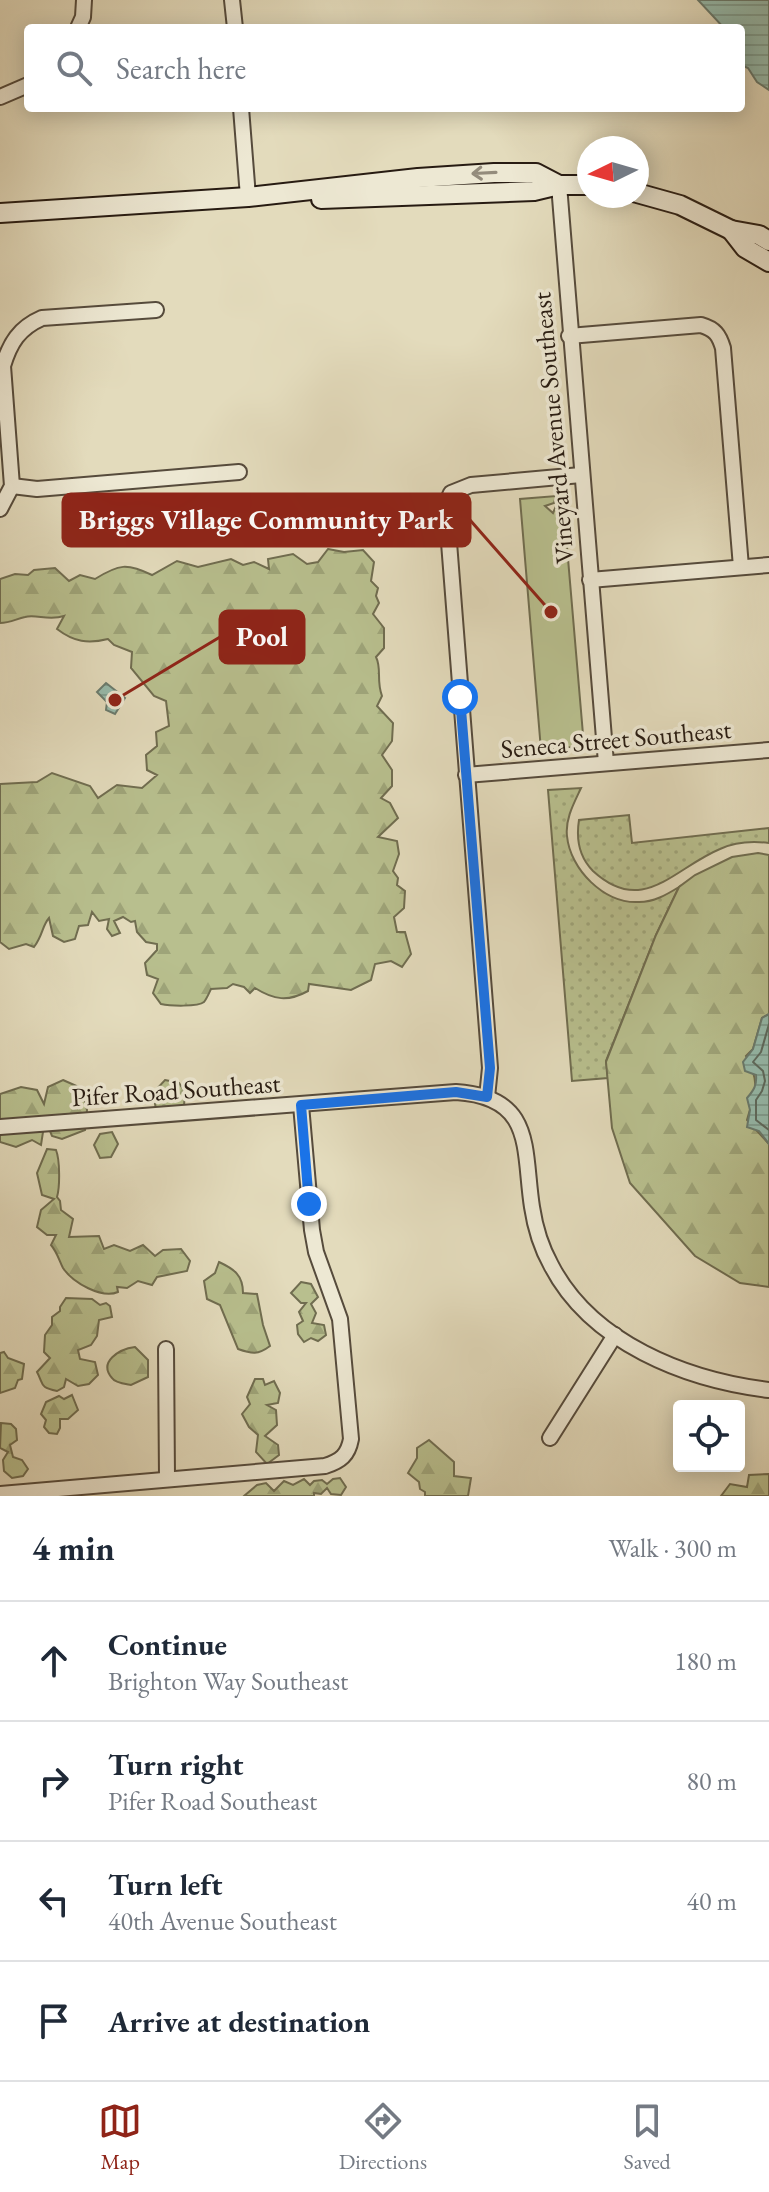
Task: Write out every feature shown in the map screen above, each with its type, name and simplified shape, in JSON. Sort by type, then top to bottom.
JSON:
[{"type":"main road","points":[[0,213],[248,197],[300,200],[534,191],[559,185],[577,185]]},
{"type":"main road","points":[[649,196],[680,205],[731,230],[759,235],[769,241]]},
{"type":"main road","points":[[731,230],[745,248],[769,262]]},
{"type":"street","points":[[80,24],[84,0]]},
{"type":"street","points":[[232,0],[235,24]]},
{"type":"street","points":[[0,97],[24,87]]},
{"type":"street","points":[[241,112],[248,197]]},
{"type":"street","name":"Vineyard Avenue Southeast","points":[[559,185],[606,763]]},
{"type":"street","points":[[0,509],[12,486],[3,366],[8,348],[17,335],[28,324],[42,318],[156,310]]},
{"type":"street","points":[[569,336],[701,325],[711,328],[719,336],[723,348],[741,567]]},
{"type":"street","points":[[12,486],[37,489],[239,472]]},
{"type":"street","points":[[581,475],[471,485],[451,493],[446,504],[490,1068],[487,1097],[514,1118],[525,1141],[534,1219],[550,1264],[581,1307],[615,1335],[652,1356],[699,1375],[769,1390]]},
{"type":"street","points":[[590,580],[769,565]]},
{"type":"street","name":"Seneca Street Southeast","points":[[466,775],[769,750]]},
{"type":"street","name":"Pifer Road Southeast","points":[[0,1127],[456,1092],[487,1097]]},
{"type":"street","points":[[0,1494],[325,1466],[343,1459],[351,1439],[340,1319],[316,1252],[301,1105]]},
{"type":"street","points":[[550,1438],[615,1335]]},
{"type":"street","points":[[166,1349],[167,1478]]},
{"type":"green space","points":[[556,496],[554,503],[545,506],[553,513],[563,500],[584,746],[541,750],[520,499]]},
{"type":"green space","points":[[328,549],[344,552],[363,550],[374,562],[371,581],[378,588],[376,596],[379,603],[373,614],[384,628],[384,648],[376,657],[382,696],[377,706],[393,723],[392,741],[382,755],[392,770],[392,786],[381,798],[390,803],[398,818],[378,837],[397,841],[399,854],[393,871],[398,878],[397,885],[405,891],[404,908],[394,917],[397,932],[405,932],[411,954],[402,967],[391,961],[375,964],[371,980],[351,990],[309,984],[308,991],[281,998],[255,988],[250,993],[244,987],[233,984],[227,988],[211,989],[201,1004],[171,1005],[161,1004],[153,993],[158,979],[147,975],[145,963],[157,950],[157,944],[146,942],[137,932],[135,921],[123,917],[114,921],[120,933],[112,936],[107,929],[109,919],[99,921],[92,912],[88,925],[79,926],[75,939],[64,942],[53,936],[49,918],[34,947],[26,944],[9,949],[0,942],[0,784],[37,782],[52,773],[90,786],[98,798],[117,785],[142,788],[157,775],[147,770],[146,755],[157,746],[156,732],[169,726],[166,701],[154,696],[131,668],[132,652],[114,645],[108,639],[88,641],[69,637],[57,629],[64,616],[29,616],[0,623],[0,579],[55,568],[69,581],[80,575],[95,579],[123,567],[136,568],[152,575],[177,561],[198,567],[231,559],[243,565],[254,562],[269,569],[268,559],[293,554],[307,564],[318,562]]},
{"type":"green space","points":[[581,788],[569,817],[567,836],[575,861],[591,882],[613,897],[639,902],[655,899],[679,887],[656,935],[606,1061],[608,1078],[572,1081],[548,790]]},
{"type":"green space","points":[[629,815],[632,843],[769,828],[769,843],[726,847],[658,884],[627,890],[611,884],[588,866],[578,834],[579,820]]},
{"type":"green space","points":[[758,853],[769,855],[769,1014],[762,1018],[753,1049],[746,1056],[755,1081],[747,1120],[769,1144],[769,1287],[740,1283],[695,1256],[630,1183],[612,1128],[606,1062],[656,935],[679,887],[695,875],[732,857]]},
{"type":"green space","points":[[63,1080],[81,1088],[87,1110],[85,1130],[62,1139],[52,1136],[45,1119],[41,1145],[32,1140],[16,1147],[0,1142],[0,1094],[21,1087],[37,1090],[44,1104],[48,1087]]},
{"type":"green space","points":[[165,1080],[179,1083],[185,1092],[184,1106],[171,1111],[156,1109],[153,1093]]},
{"type":"green space","points":[[112,1132],[118,1144],[111,1157],[100,1158],[94,1145],[100,1134]]},
{"type":"green space","points":[[47,1149],[56,1150],[57,1154],[57,1197],[61,1210],[73,1219],[69,1237],[99,1236],[104,1249],[114,1245],[130,1251],[143,1245],[155,1256],[163,1250],[181,1249],[190,1261],[187,1271],[157,1277],[152,1285],[138,1281],[127,1288],[117,1287],[118,1292],[111,1294],[88,1288],[74,1279],[63,1268],[51,1245],[56,1235],[47,1235],[37,1227],[41,1210],[54,1199],[42,1195],[37,1173]]},
{"type":"green space","points":[[219,1262],[237,1273],[243,1293],[257,1294],[270,1346],[262,1351],[251,1353],[238,1349],[220,1305],[207,1299],[204,1281],[215,1273]]},
{"type":"green space","points":[[301,1282],[311,1284],[318,1297],[311,1304],[316,1313],[312,1323],[324,1325],[326,1335],[318,1341],[311,1338],[304,1342],[298,1334],[297,1325],[303,1321],[299,1312],[306,1303],[301,1303],[291,1293]]},
{"type":"green space","points":[[66,1298],[92,1299],[100,1305],[106,1303],[110,1306],[112,1317],[99,1320],[97,1336],[91,1345],[78,1350],[80,1359],[95,1362],[98,1375],[89,1384],[78,1386],[66,1379],[64,1387],[57,1391],[45,1387],[37,1372],[50,1358],[44,1352],[45,1335],[52,1325],[52,1317],[60,1311]]},
{"type":"green space","points":[[135,1347],[148,1360],[148,1377],[131,1385],[116,1381],[108,1372],[109,1362],[117,1353]]},
{"type":"green space","points":[[4,1352],[8,1358],[24,1364],[22,1379],[18,1380],[15,1388],[0,1393],[0,1353]]},
{"type":"green space","points":[[255,1379],[263,1379],[265,1385],[274,1381],[280,1393],[278,1403],[267,1405],[276,1410],[277,1425],[265,1436],[278,1445],[279,1455],[267,1464],[256,1452],[258,1435],[242,1414],[250,1404],[247,1397]]},
{"type":"green space","points":[[72,1395],[78,1410],[68,1419],[60,1419],[57,1434],[49,1433],[41,1414],[46,1402],[59,1396],[64,1399]]},
{"type":"green space","points":[[1,1423],[11,1424],[16,1429],[17,1440],[10,1445],[13,1457],[22,1460],[28,1469],[23,1476],[12,1478],[4,1471],[3,1460],[8,1452],[0,1448]]},
{"type":"green space","points":[[429,1440],[454,1462],[454,1476],[471,1478],[468,1496],[425,1496],[419,1482],[408,1473],[417,1458],[417,1448]]},
{"type":"green space","points":[[769,1474],[769,1496],[721,1496],[730,1484],[747,1487],[749,1475]]},
{"type":"green space","points":[[340,1478],[346,1487],[341,1495],[331,1494],[327,1488],[321,1494],[314,1493],[314,1496],[244,1496],[257,1485],[266,1483],[274,1491],[284,1481],[293,1485],[304,1479],[310,1485],[314,1481],[322,1480],[327,1484]]},
{"type":"water","points":[[698,0],[769,0],[769,90],[757,82],[745,67],[745,24],[720,24]]},
{"type":"water","points":[[106,683],[125,698],[115,714],[106,710],[107,702],[97,692]]},
{"type":"water","points":[[769,1014],[769,1144],[759,1131],[747,1127],[750,1110],[747,1098],[756,1082],[756,1075],[745,1071],[743,1062],[753,1049],[762,1018]]},
{"type":"place","name":"Briggs Village Community Park","points":[[551,612]]},
{"type":"place","name":"Pool","points":[[115,700]]},
{"type":"route","points":[[309,1204],[301,1105],[456,1092],[487,1097],[490,1068],[460,697]]}]
